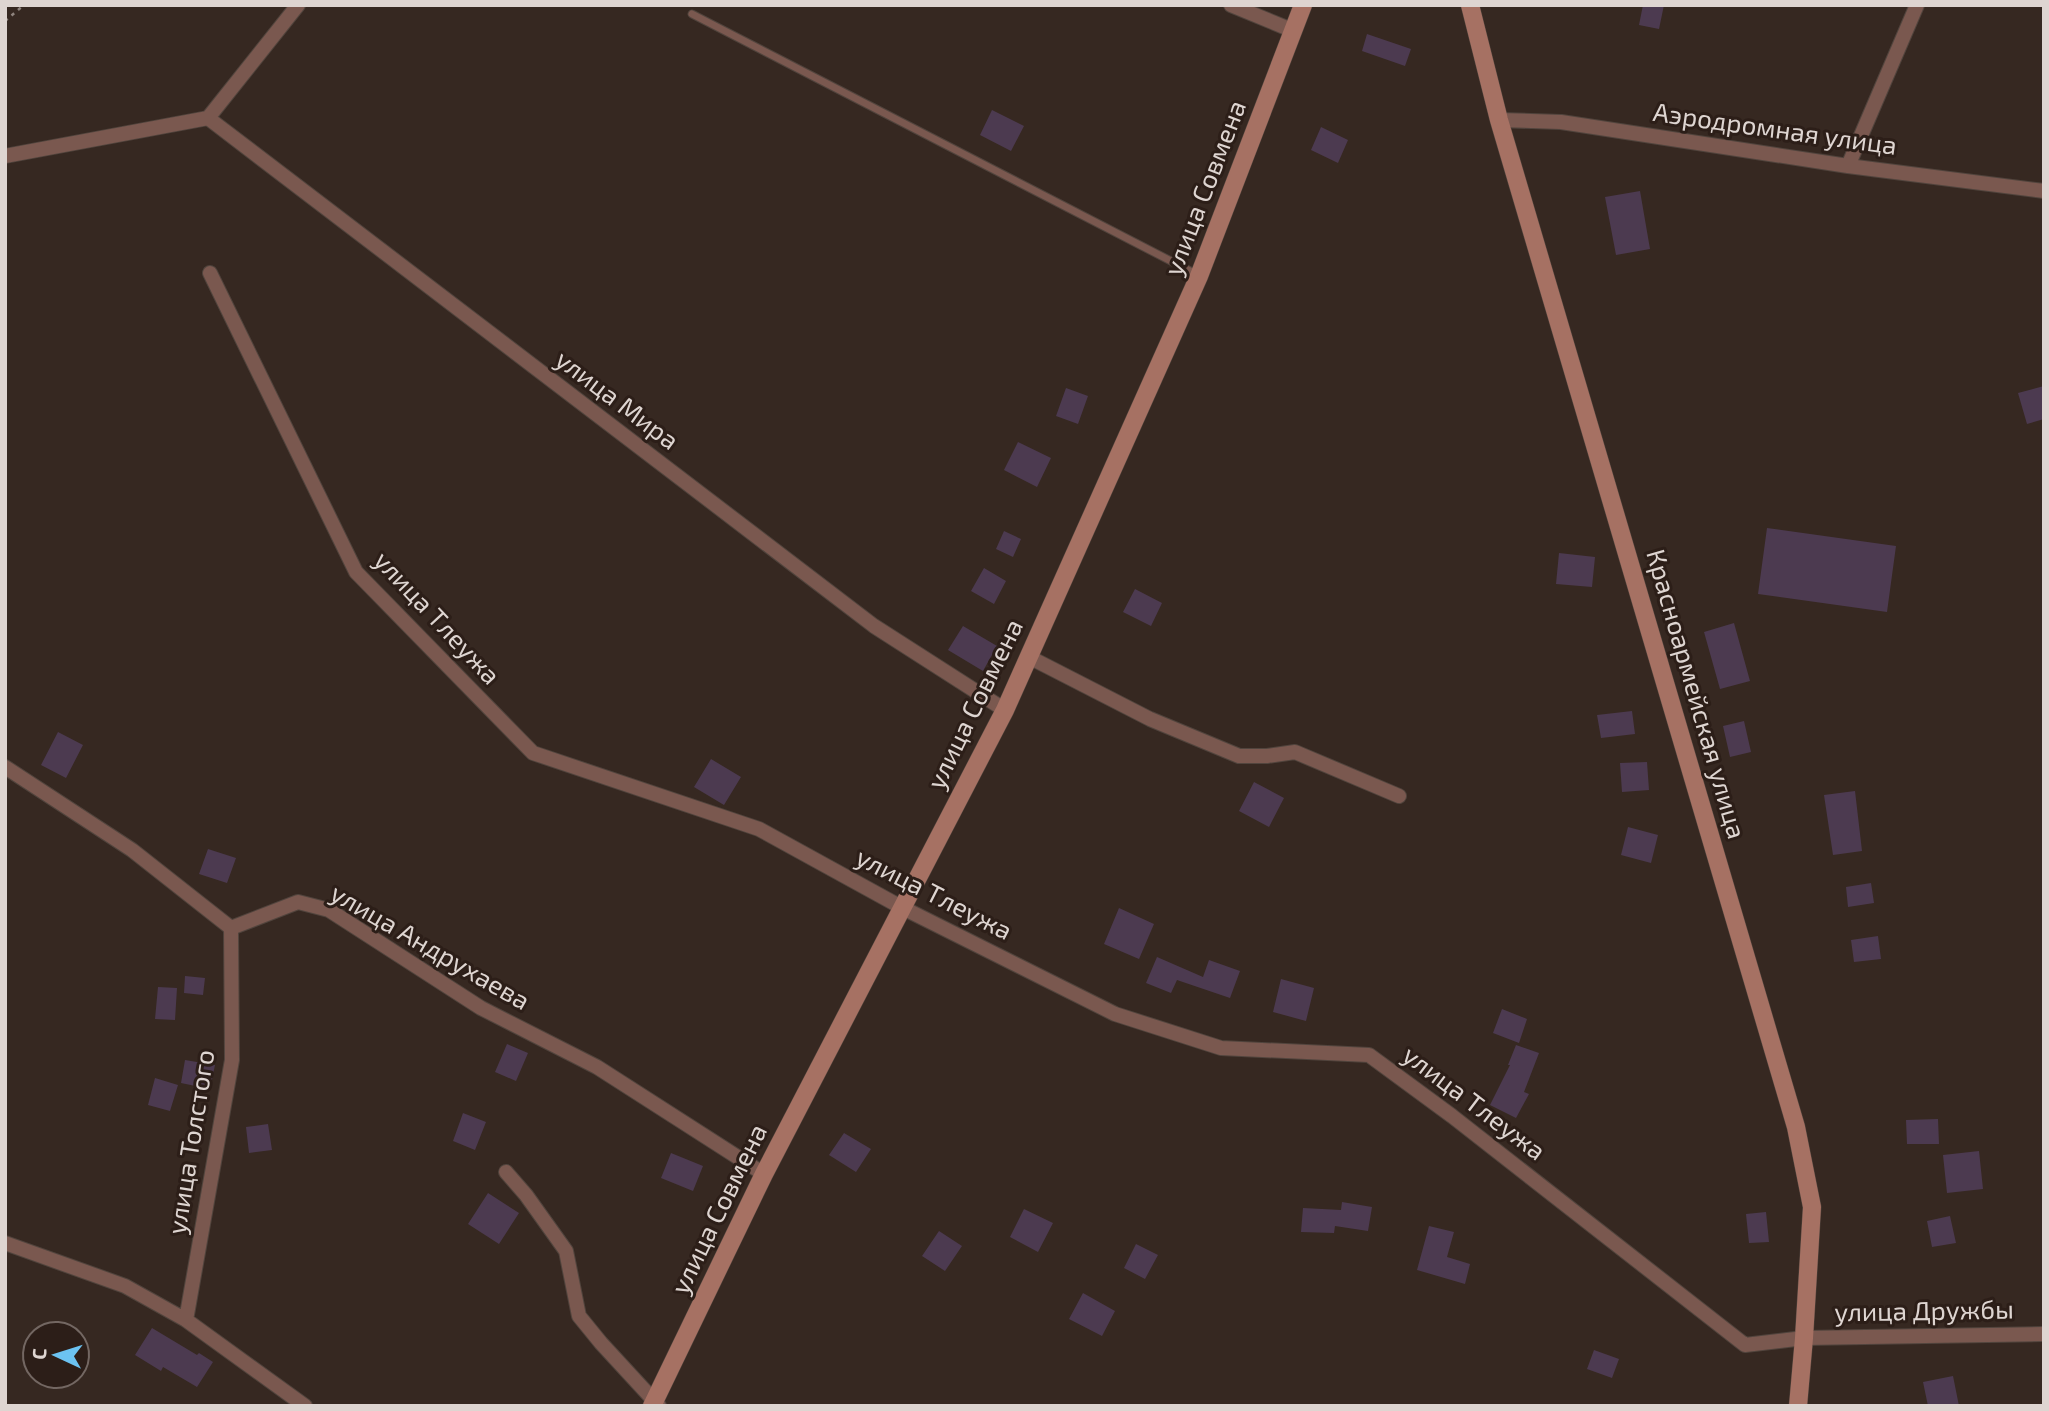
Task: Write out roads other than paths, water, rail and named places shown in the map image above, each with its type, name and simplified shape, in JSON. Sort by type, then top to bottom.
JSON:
[{"type":"street","points":[[5,156],[208,118],[298,5]]},
{"type":"street","points":[[1231,5],[1294,31]]},
{"type":"street","name":"улица Совмена","points":[[655,1405],[764,1174],[1005,710],[1199,275],[1303,5]]},
{"type":"street","name":"Красноармейская улица","points":[[1470,5],[1499,120],[1796,1127],[1812,1208],[1798,1406]]},
{"type":"street","points":[[1848,166],[1917,5]]},
{"type":"street","name":"улица Мира","points":[[208,118],[874,626],[1005,710]]},
{"type":"street","name":"Аэродромная улица","points":[[1499,120],[1561,122],[1848,166],[2044,191]]},
{"type":"street","name":"улица Тлеужа","points":[[209,273],[356,572],[533,753],[760,829],[901,907],[1115,1014],[1221,1048],[1369,1055],[1452,1116],[1745,1345],[1804,1338]]},
{"type":"street","points":[[1028,657],[1150,719],[1239,755],[1267,757],[1295,752],[1399,796]]},
{"type":"street","points":[[5,767],[132,850],[231,928]]},
{"type":"street","name":"улица Андрухаева","points":[[231,928],[298,902],[329,910],[481,1008],[597,1067],[764,1174]]},
{"type":"street","name":"улица Толстого","points":[[186,1320],[232,1060],[231,928]]},
{"type":"street","points":[[506,1172],[566,1251],[579,1316],[655,1405]]},
{"type":"street","points":[[5,1243],[125,1286],[186,1320],[305,1406]]},
{"type":"street","name":"улица Дружбы","points":[[1804,1338],[2044,1334]]},
{"type":"lane","points":[[692,14],[1199,275]]}]
